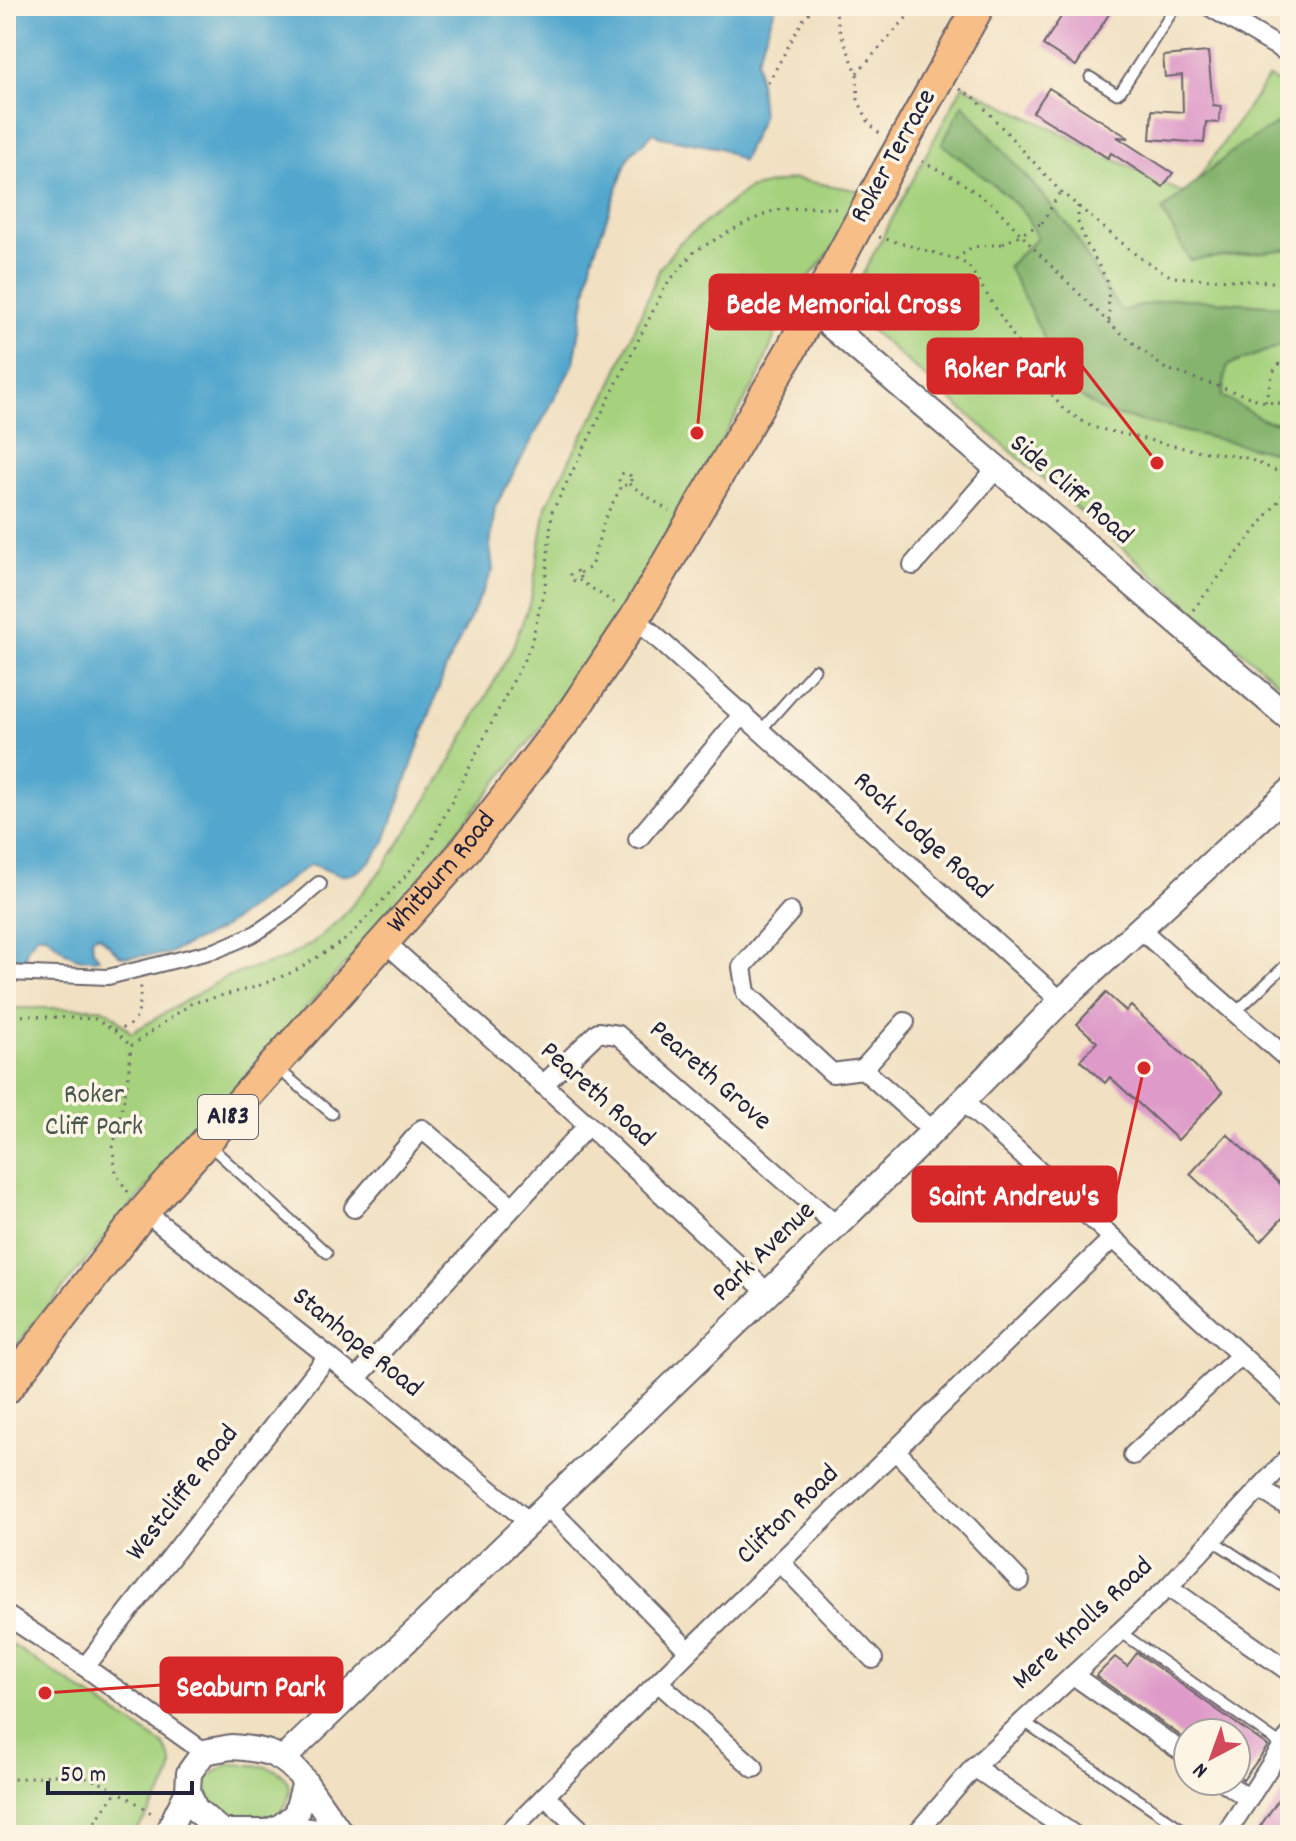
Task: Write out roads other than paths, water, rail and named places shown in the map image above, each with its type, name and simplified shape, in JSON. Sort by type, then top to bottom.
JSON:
[{"type":"main road","name":"Roker Terrace","points":[[811,309],[847,223],[883,178],[979,6]]},
{"type":"main road","name":"Whitburn Road","points":[[6,1389],[144,1211],[472,842],[573,711],[629,613],[791,350],[811,309]]},
{"type":"street","points":[[1209,6],[1290,54]]},
{"type":"street","name":"Side Cliff Road","points":[[811,309],[1290,719]]},
{"type":"street","points":[[913,565],[997,468]]},
{"type":"street","name":"Rock Lodge Road","points":[[629,613],[1061,1001]]},
{"type":"street","points":[[638,839],[743,714]]},
{"type":"street","name":"Park Avenue","points":[[283,1759],[837,1226],[1061,1001],[1290,791]]},
{"type":"street","points":[[6,973],[108,977],[217,950],[256,933],[319,884]]},
{"type":"street","points":[[790,912],[742,967],[746,993],[832,1073],[863,1069],[905,1022]]},
{"type":"street","points":[[1140,929],[1290,1061]]},
{"type":"street","name":"Peareth Road","points":[[384,941],[768,1293]]},
{"type":"street","name":"Peareth Grove","points":[[543,1085],[598,1032],[618,1035],[837,1226]]},
{"type":"street","points":[[863,1069],[933,1131]]},
{"type":"street","points":[[963,1101],[1290,1400]]},
{"type":"street","points":[[356,1379],[588,1125]]},
{"type":"street","points":[[354,1208],[422,1129],[513,1207]]},
{"type":"street","name":"Stanhope Road","points":[[144,1211],[356,1379],[538,1514],[689,1651]]},
{"type":"street","name":"Clifton Road","points":[[506,1835],[689,1651],[1113,1238]]},
{"type":"street","points":[[1133,1455],[1241,1355]]},
{"type":"street","name":"Westcliffe Road","points":[[85,1667],[328,1356]]},
{"type":"street","points":[[896,1451],[1020,1581]]},
{"type":"street","name":"Mere Knolls Road","points":[[923,1833],[974,1767],[1168,1587],[1290,1456]]},
{"type":"street","points":[[1260,1489],[1290,1508]]},
{"type":"street","points":[[781,1563],[873,1659]]},
{"type":"street","points":[[1168,1587],[1290,1672]]},
{"type":"street","points":[[6,1615],[204,1752]]},
{"type":"street","points":[[1073,1675],[1172,1745]]},
{"type":"street","points":[[659,1683],[754,1768]]},
{"type":"street","points":[[1225,1835],[1287,1741]]},
{"type":"street","points":[[168,1830],[188,1791],[189,1773],[204,1752],[231,1747],[261,1748],[296,1769],[340,1835]]},
{"type":"street","points":[[974,1767],[1074,1835]]},
{"type":"street","points":[[188,1791],[195,1809],[220,1833],[266,1832],[280,1827],[296,1814],[305,1782]]},
{"type":"street","points":[[545,1796],[586,1835]]},
{"type":"street","points":[[280,1827],[340,1835]]},
{"type":"lane","points":[[1090,77],[1117,94],[1121,91],[1176,6]]},
{"type":"lane","points":[[761,730],[815,669]]},
{"type":"lane","points":[[1235,1013],[1290,961]]},
{"type":"lane","points":[[274,1065],[332,1114]]},
{"type":"lane","points":[[206,1142],[327,1253]]},
{"type":"lane","points":[[1212,1540],[1290,1591]]},
{"type":"lane","points":[[1119,1631],[1287,1741]]},
{"type":"lane","points":[[1023,1721],[1191,1835]]},
{"type":"water","points":[[6,6],[776,6],[757,59],[762,117],[742,161],[720,148],[660,137],[653,132],[628,158],[592,259],[574,363],[495,507],[490,546],[493,570],[446,668],[385,841],[367,864],[355,873],[341,875],[311,864],[220,930],[167,954],[126,957],[119,955],[99,935],[92,938],[93,950],[99,958],[75,957],[63,951],[46,935],[37,935],[22,961],[6,952]]},
{"type":"place","name":"Bede Memorial Cross","points":[[697,433]]},
{"type":"place","name":"Roker Park","points":[[1157,463]]},
{"type":"place","name":"Saint Andrew's","points":[[1144,1068]]},
{"type":"place","name":"Seaburn Park","points":[[45,1693]]},
{"type":"park label","name":"Roker Cliff Park","points":[[94,1113]]}]
